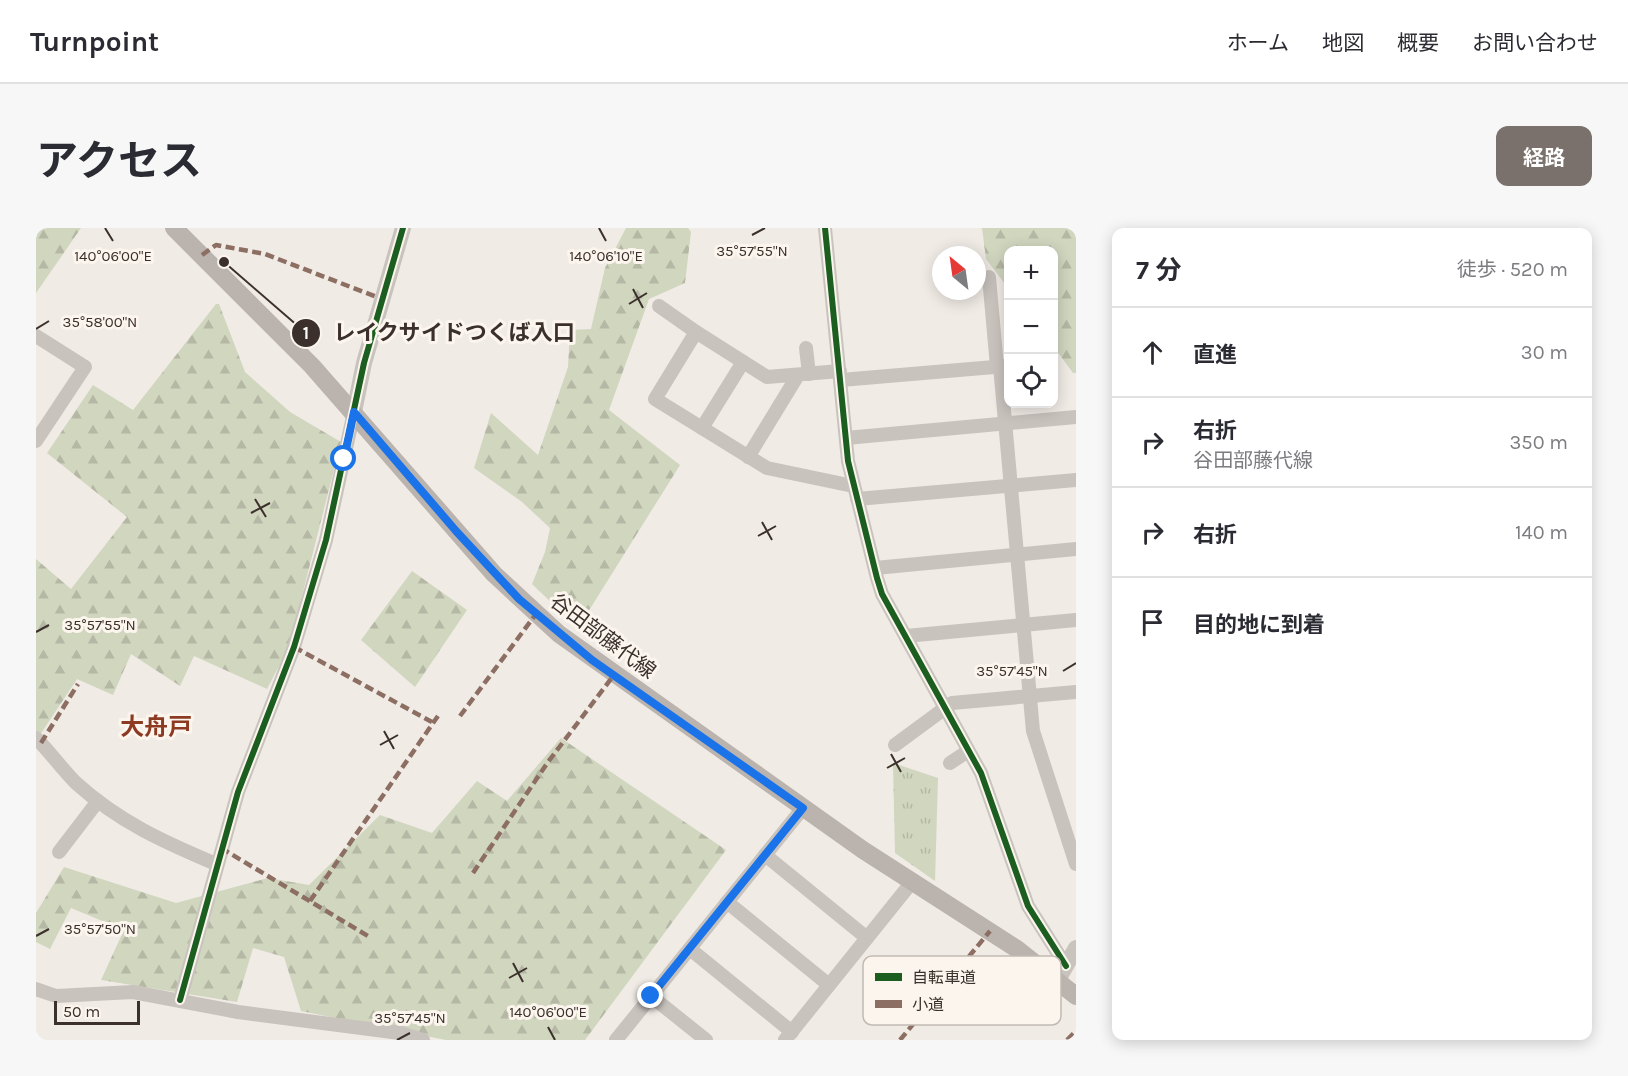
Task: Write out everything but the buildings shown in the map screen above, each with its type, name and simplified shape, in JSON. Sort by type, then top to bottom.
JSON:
[{"type":"main road","name":"谷田部藤代線","points":[[181,230],[354,412],[456,531],[519,599],[592,660],[803,808],[912,882],[1031,956]]},
{"type":"main road","name":"谷田部藤代線","points":[[1062,973],[1076,996]]},
{"type":"street","points":[[180,1000],[216,864],[238,792],[294,647],[326,540],[364,363],[403,228]]},
{"type":"street","points":[[825,228],[846,438],[855,492],[882,594],[981,773],[1028,906],[1053,956]]},
{"type":"street","points":[[989,277],[1002,366],[1010,486],[1033,731],[1076,864]]},
{"type":"street","points":[[659,306],[767,377],[1002,366]]},
{"type":"street","points":[[696,332],[655,399],[767,468],[855,492],[1010,486],[1076,480]]},
{"type":"street","points":[[36,336],[85,367],[36,441]]},
{"type":"street","points":[[748,457],[804,375],[806,348]]},
{"type":"street","points":[[702,428],[743,362]]},
{"type":"street","points":[[846,438],[1076,417]]},
{"type":"street","points":[[875,568],[1076,549]]},
{"type":"street","points":[[906,636],[1076,620]]},
{"type":"street","points":[[896,745],[952,703],[1076,692]]},
{"type":"street","points":[[36,738],[75,782],[98,801],[147,834],[216,864]]},
{"type":"street","points":[[950,763],[968,751]]},
{"type":"street","points":[[59,852],[98,801]]},
{"type":"street","points":[[616,1040],[803,808]]},
{"type":"street","points":[[765,855],[867,938]]},
{"type":"street","points":[[690,949],[788,1036],[912,882]]},
{"type":"street","points":[[727,902],[829,985]]},
{"type":"street","points":[[1062,973],[1076,948]]},
{"type":"street","points":[[36,989],[56,996],[133,992],[238,1012],[341,1023],[416,1039]]},
{"type":"street","points":[[651,996],[706,1040]]},
{"type":"green space","points":[[36,228],[81,228],[36,293]]},
{"type":"green space","points":[[626,228],[688,228],[691,232],[685,283],[649,299],[609,410],[680,465],[578,628],[532,584],[545,552],[550,528],[522,502],[474,468],[491,413],[538,455],[568,367],[570,330],[591,329],[605,268]]},
{"type":"green space","points":[[982,228],[1076,228],[1076,373],[1073,373],[1058,352],[1058,246],[1004,246],[1004,283],[986,259]]},
{"type":"green space","points":[[216,304],[219,304],[245,372],[290,412],[341,442],[289,647],[267,689],[194,656],[180,686],[131,654],[113,695],[77,679],[40,735],[36,731],[36,559],[71,589],[127,517],[47,453],[93,385],[133,410]]},
{"type":"green space","points":[[412,571],[467,610],[415,687],[361,640]]},
{"type":"green space","points":[[561,738],[726,850],[585,1040],[446,1040],[301,1011],[284,957],[253,948],[237,1002],[101,980],[124,930],[71,908],[50,949],[36,942],[36,913],[64,867],[176,903],[268,878],[309,885],[380,815],[432,833],[477,781],[507,801]]},
{"type":"green space","points":[[893,763],[938,778],[935,881],[895,853]]},
{"type":"marked path","points":[[202,255],[216,245],[265,254],[382,299]]},
{"type":"marked path","points":[[460,716],[536,614]]},
{"type":"marked path","points":[[294,647],[432,722]]},
{"type":"marked path","points":[[473,873],[548,762],[614,675]]},
{"type":"marked path","points":[[41,743],[78,684]]},
{"type":"marked path","points":[[310,901],[440,713]]},
{"type":"marked path","points":[[221,848],[368,936]]},
{"type":"marked path","points":[[969,956],[990,931]]},
{"type":"marked path","points":[[900,1040],[912,1025]]},
{"type":"marked path","points":[[1067,1040],[1076,1031]]},
{"type":"cycle path","points":[[180,1000],[238,792],[294,647],[326,540],[364,363],[403,228]]},
{"type":"cycle path","points":[[825,228],[848,461],[882,594],[981,773],[1028,906],[1060,956]]},
{"type":"cycle path","points":[[1061,958],[1066,966]]},
{"type":"place","name":"レイクサイドつくば入口","points":[[224,262]]},
{"type":"district","name":"大舟戸","points":[[156,727]]},
{"type":"route","points":[[344,459],[354,412],[456,531],[519,599],[592,660],[803,808],[651,996]]}]
